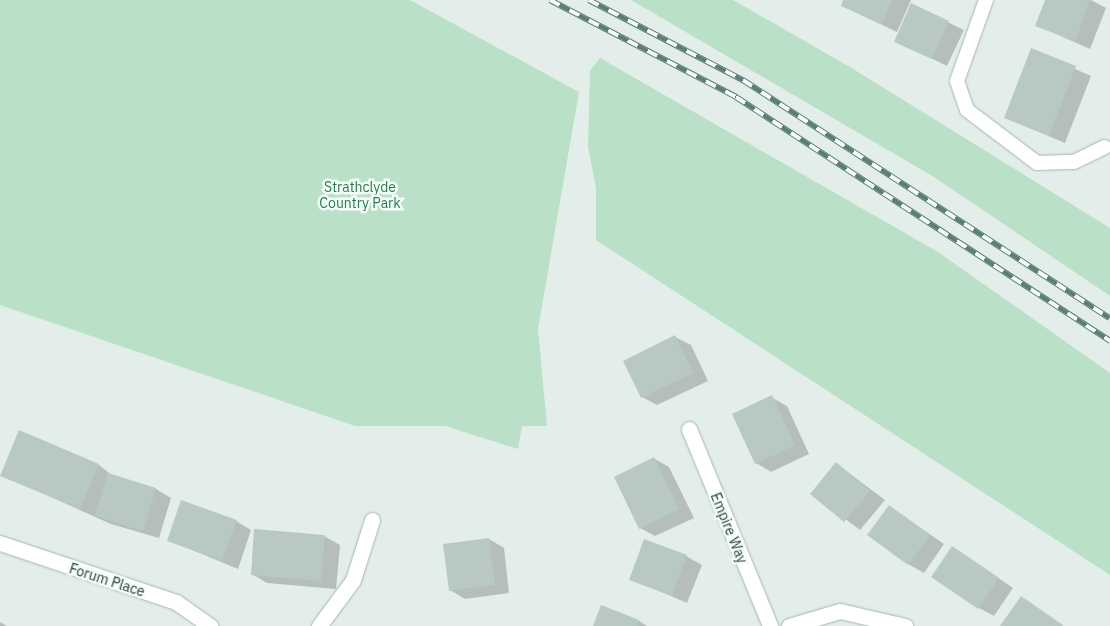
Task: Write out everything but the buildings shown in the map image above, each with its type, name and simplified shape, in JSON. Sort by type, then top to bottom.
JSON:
[{"type":"street","name":"Empire Way","points":[[689,429],[770,626]]},
{"type":"street","points":[[319,626],[353,580],[372,520]]},
{"type":"street","name":"Forum Place","points":[[0,543],[176,602],[210,626]]},
{"type":"street","points":[[789,626],[840,611],[905,626]]},
{"type":"lane","points":[[986,0],[957,82],[966,110],[1037,163],[1074,162],[1105,147]]},
{"type":"green space","name":"Strathclyde Country Park","points":[[0,0],[410,0],[579,92],[538,329],[547,426],[522,426],[518,449],[445,426],[355,426],[0,305]]},
{"type":"green space","points":[[631,0],[733,0],[850,67],[1110,228],[1110,296],[934,177]]},
{"type":"green space","points":[[600,58],[938,252],[1110,373],[1110,575],[596,240],[596,188],[588,147],[590,71]]},
{"type":"railway","points":[[550,0],[736,97],[1110,341]]},
{"type":"railway","points":[[589,0],[743,80],[1110,318]]}]
